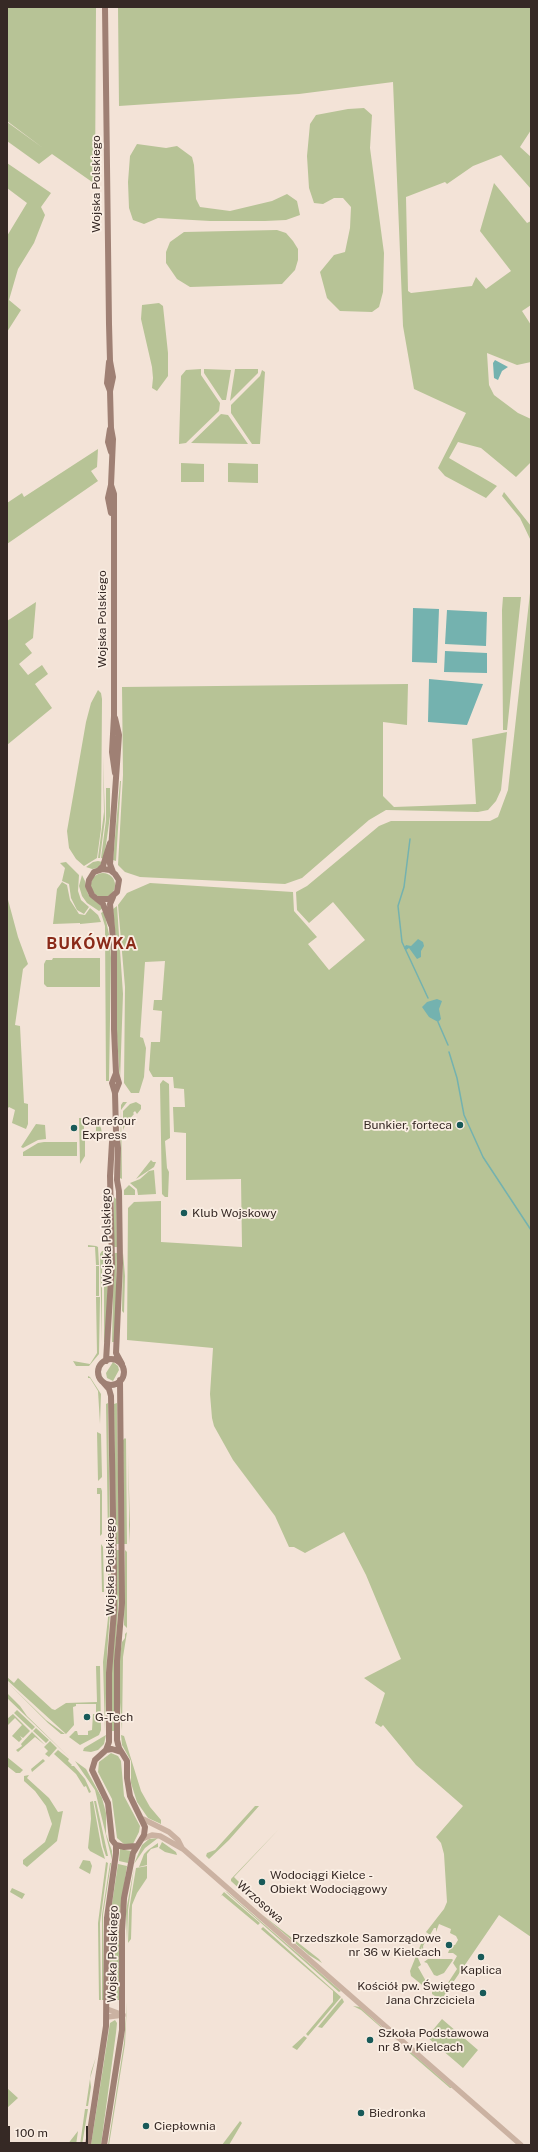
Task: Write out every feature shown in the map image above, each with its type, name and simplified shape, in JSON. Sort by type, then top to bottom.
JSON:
[{"type":"main road","name":"Wojska Polskiego","points":[[105,7],[110,361],[113,374],[110,391],[111,428],[113,439],[111,452],[111,485],[114,494],[114,716],[112,752],[115,773],[110,867],[113,872]]},
{"type":"main road","name":"Wojska Polskiego","points":[[100,869],[103,866],[112,837]]},
{"type":"main road","points":[[100,869],[113,872],[117,877],[119,884],[117,892],[113,897],[106,900],[97,899],[90,892],[88,883],[92,874],[100,869]]},
{"type":"main road","name":"Wojska Polskiego","points":[[113,897],[110,904],[114,951],[116,1073],[112,1079],[115,1093],[118,1148],[117,1180],[119,1191],[120,1263],[116,1354],[122,1364]]},
{"type":"main road","name":"Wojska Polskiego","points":[[97,899],[104,905],[111,927]]},
{"type":"main road","name":"Wojska Polskiego","points":[[106,1361],[108,1356],[112,1262],[110,1176],[112,1142],[116,1132]]},
{"type":"main road","points":[[114,1359],[122,1364],[124,1374],[120,1380],[112,1385],[102,1381],[99,1370],[106,1361],[114,1359]]},
{"type":"main road","name":"Wojska Polskiego","points":[[120,1380],[122,1603],[117,1661],[118,1746],[127,1764],[127,1778],[130,1796],[142,1819]]},
{"type":"main road","name":"Wojska Polskiego","points":[[102,1381],[109,1389],[111,1396],[114,1573],[114,1610],[109,1658],[109,1742],[106,1750]]},
{"type":"main road","points":[[122,1753],[112,1749],[106,1750],[95,1760],[92,1770],[108,1803],[110,1834],[116,1845],[127,1848],[136,1846],[142,1839],[145,1827],[142,1819]]},
{"type":"main road","name":"Wojska Polskiego","points":[[107,2017],[107,1918],[116,1845]]},
{"type":"main road","name":"Wojska Polskiego","points":[[123,2015],[123,1914],[136,1846]]},
{"type":"main road","points":[[104,2145],[119,2054],[123,2015]]},
{"type":"main road","points":[[88,2145],[105,2040],[107,2017]]},
{"type":"street","name":"Wrzosowa","points":[[142,1819],[169,1832],[178,1840],[182,1849]]},
{"type":"street","name":"Wrzosowa","points":[[142,1839],[152,1835],[160,1836],[182,1849],[521,2145]]},
{"type":"street","name":"Wojska Polskiego","points":[[107,2009],[123,2015]]},
{"type":"street","name":"Wojska Polskiego","points":[[107,2017],[123,2015]]},
{"type":"green space","points":[[7,7],[96,7],[95,184],[52,154],[39,164],[7,141],[7,122],[43,148],[7,121]]},
{"type":"green space","points":[[118,7],[531,7],[531,130],[520,147],[531,157],[531,189],[501,155],[473,166],[447,184],[445,182],[406,197],[408,291],[411,293],[472,286],[476,277],[486,289],[511,271],[480,231],[494,183],[527,223],[531,221],[531,305],[522,311],[531,325],[531,362],[517,365],[487,353],[489,385],[494,395],[518,413],[531,419],[531,462],[516,477],[481,448],[458,442],[449,458],[497,486],[486,498],[445,476],[438,468],[466,413],[414,389],[403,326],[393,82],[299,94],[119,106]]},
{"type":"green space","points":[[364,108],[372,115],[370,148],[384,253],[383,292],[379,307],[372,312],[340,311],[327,298],[320,272],[334,255],[345,252],[350,228],[351,207],[343,198],[334,198],[323,204],[314,203],[309,188],[307,156],[310,124],[316,115],[348,109]]},
{"type":"green space","points":[[137,144],[166,148],[177,146],[192,157],[194,165],[196,199],[200,207],[230,211],[272,201],[287,194],[297,201],[300,215],[286,220],[265,221],[210,221],[158,218],[144,224],[133,220],[129,208],[128,182],[130,156]]},
{"type":"green space","points":[[7,163],[51,193],[41,207],[45,215],[34,243],[18,269],[9,300],[21,310],[7,332],[7,236],[27,203],[7,188]]},
{"type":"green space","points":[[277,230],[286,233],[298,249],[298,260],[295,270],[282,284],[190,287],[177,279],[166,263],[166,252],[170,242],[184,232]]},
{"type":"green space","points":[[159,303],[163,306],[168,353],[168,376],[157,391],[152,388],[152,367],[141,319],[142,305]]},
{"type":"green space","points":[[201,369],[201,375],[220,403],[219,411],[186,443],[179,444],[181,376],[186,370]]},
{"type":"green space","points":[[204,369],[231,370],[226,400],[222,400],[204,373]]},
{"type":"green space","points":[[235,369],[258,369],[258,373],[230,401]]},
{"type":"green space","points":[[262,370],[265,372],[260,444],[252,444],[231,413],[231,405],[260,376]]},
{"type":"green space","points":[[221,414],[228,415],[248,444],[191,443]]},
{"type":"green space","points":[[98,449],[97,467],[91,471],[98,481],[7,544],[7,503],[22,493],[24,497]]},
{"type":"green space","points":[[181,463],[204,464],[204,482],[181,482]]},
{"type":"green space","points":[[228,463],[258,464],[258,483],[228,482]]},
{"type":"green space","points":[[504,492],[531,526],[531,541],[520,518],[502,496]]},
{"type":"green space","points":[[531,584],[531,1937],[499,1915],[441,2000],[432,1994],[432,1990],[434,1987],[442,1992],[457,1969],[453,1963],[457,1956],[453,1953],[448,1953],[451,1945],[455,1945],[458,1940],[456,1936],[450,1933],[451,1929],[439,1924],[436,1932],[436,1928],[434,1928],[430,1935],[426,1932],[444,1909],[447,1902],[444,1854],[441,1843],[436,1837],[463,1806],[416,1765],[383,1725],[381,1727],[375,1723],[385,1693],[364,1678],[401,1659],[366,1575],[344,1532],[305,1553],[294,1547],[289,1547],[275,1516],[233,1460],[214,1426],[210,1394],[213,1348],[127,1340],[128,1208],[134,1202],[161,1201],[161,1242],[242,1247],[241,1179],[186,1180],[186,1133],[174,1132],[173,1107],[185,1107],[184,1089],[174,1088],[173,1077],[153,1077],[149,1070],[151,1042],[160,1042],[162,1011],[153,1010],[154,1000],[162,1000],[165,961],[145,962],[140,1037],[143,1038],[146,1048],[144,1077],[139,1093],[131,1093],[124,1083],[125,987],[118,905],[127,893],[150,883],[293,892],[294,911],[317,937],[308,944],[329,970],[365,940],[333,902],[309,923],[297,910],[296,892],[307,886],[379,826],[391,821],[490,821],[498,817],[508,790]]},
{"type":"green space","points":[[503,597],[521,597],[507,730],[503,730]]},
{"type":"green space","points":[[36,602],[33,638],[25,644],[32,653],[19,664],[28,675],[42,665],[48,674],[35,684],[52,708],[7,745],[7,621]]},
{"type":"green space","points":[[408,684],[407,725],[383,722],[383,796],[394,807],[476,804],[472,739],[507,732],[501,790],[496,801],[488,810],[478,812],[386,810],[369,820],[302,878],[285,884],[140,877],[125,872],[118,865],[123,775],[122,687]]},
{"type":"green space","points":[[98,690],[101,693],[102,699],[101,829],[97,858],[84,866],[76,859],[69,848],[67,831],[86,722],[91,703]]},
{"type":"green space","points":[[103,756],[105,819],[100,858],[98,858],[104,812]]},
{"type":"green space","points":[[121,781],[116,861],[113,860]]},
{"type":"green space","points":[[106,788],[110,788],[110,816],[104,859],[101,858],[106,820]]},
{"type":"green space","points":[[66,862],[79,875],[78,891],[81,900],[89,907],[84,914],[77,910],[71,898],[69,884],[62,881],[65,868],[60,863]]},
{"type":"green space","points":[[93,862],[103,862],[98,868],[92,869],[86,867]]},
{"type":"green space","points":[[103,873],[112,876],[115,885],[112,894],[103,897],[94,894],[91,885],[94,876]]},
{"type":"green space","points":[[82,875],[88,894],[103,908],[99,911],[87,903],[82,896],[79,886]]},
{"type":"green space","points":[[62,882],[67,885],[70,900],[79,914],[85,915],[90,908],[98,915],[101,922],[53,924],[57,889]]},
{"type":"green space","points":[[7,896],[18,937],[28,964],[23,969],[15,1025],[20,1026],[24,1103],[28,1104],[28,1124],[26,1129],[12,1123],[15,1110],[9,1107],[7,1109]]},
{"type":"green space","points":[[117,906],[123,994],[120,1081],[117,1036],[117,952],[113,909]]},
{"type":"green space","points":[[104,911],[110,939],[111,958],[109,1081],[106,1081],[105,926],[101,913]]},
{"type":"green space","points":[[53,958],[100,958],[100,987],[47,987],[44,984],[44,964],[46,960],[52,960]]},
{"type":"green space","points":[[163,1080],[169,1084],[170,1138],[165,1141],[167,1168],[169,1172],[168,1197],[165,1197],[162,1194],[160,1084]]},
{"type":"green space","points":[[123,1102],[127,1102],[121,1110],[122,1179],[120,1178],[121,1105]]},
{"type":"green space","points":[[136,1102],[141,1105],[141,1109],[137,1114],[135,1111],[133,1113],[134,1114],[126,1123],[123,1130],[123,1111],[130,1104]]},
{"type":"green space","points":[[79,1118],[84,1118],[84,1131],[88,1133],[96,1131],[96,1121],[93,1121],[96,1120],[101,1128],[102,1134],[85,1135],[85,1156],[80,1164]]},
{"type":"green space","points":[[36,1124],[45,1125],[46,1139],[38,1140],[23,1148],[21,1147]]},
{"type":"green space","points":[[77,1142],[77,1156],[23,1156],[23,1152],[38,1143]]},
{"type":"green space","points":[[151,1160],[156,1162],[154,1167],[136,1179]]},
{"type":"green space","points":[[154,1170],[156,1194],[138,1195],[137,1189],[130,1183],[140,1179],[149,1171]]},
{"type":"green space","points":[[129,1185],[135,1190],[135,1195],[124,1195],[124,1190]]},
{"type":"green space","points":[[114,1197],[116,1199],[117,1247],[114,1247]]},
{"type":"green space","points":[[88,1245],[98,1247],[99,1265],[96,1265],[95,1247],[88,1247]]},
{"type":"green space","points":[[102,1251],[105,1251],[105,1254],[102,1270],[102,1342],[100,1254]]},
{"type":"green space","points":[[109,1253],[106,1342],[104,1342],[104,1272]]},
{"type":"green space","points":[[114,1253],[117,1253],[115,1342],[112,1342]]},
{"type":"green space","points":[[123,1253],[125,1276],[124,1313],[122,1311]]},
{"type":"green space","points":[[96,1266],[99,1266],[99,1296],[96,1296]]},
{"type":"green space","points":[[96,1297],[100,1297],[99,1354],[89,1366],[76,1366],[73,1361],[90,1364],[97,1353]]},
{"type":"green space","points":[[113,1362],[118,1366],[119,1370],[113,1381],[107,1378],[106,1373]]},
{"type":"green space","points":[[88,1376],[101,1394],[100,1424],[98,1391]]},
{"type":"green space","points":[[108,1403],[110,1542],[108,1542],[106,1404]]},
{"type":"green space","points":[[117,1403],[119,1544],[116,1544],[114,1404]]},
{"type":"green space","points":[[97,1432],[101,1434],[102,1477],[98,1481]]},
{"type":"green space","points":[[125,1438],[127,1544],[124,1544],[123,1440]]},
{"type":"green space","points":[[128,1453],[130,1525],[129,1544],[129,1510]]},
{"type":"green space","points":[[97,1488],[101,1488],[102,1491],[102,1534],[100,1536],[100,1494],[97,1494]]},
{"type":"green space","points":[[101,1544],[103,1547],[104,1592],[102,1592]]},
{"type":"green space","points":[[116,1550],[119,1550],[119,1595],[114,1670],[114,1731],[112,1731],[111,1679]]},
{"type":"green space","points":[[125,1550],[127,1552],[127,1628],[124,1625]]},
{"type":"green space","points":[[108,1574],[111,1574],[111,1599],[107,1654],[105,1732],[103,1662],[108,1618]]},
{"type":"green space","points":[[127,1632],[123,1657],[122,1731],[119,1688],[120,1655],[122,1642]]},
{"type":"green space","points":[[96,1666],[100,1666],[101,1730],[99,1735],[80,1745],[69,1737],[75,1731],[77,1731],[78,1735],[88,1735],[88,1731],[92,1730],[93,1714],[96,1714],[96,1704],[76,1704],[76,1706],[73,1707],[74,1725],[66,1734],[7,1680],[7,1677],[14,1683],[18,1678],[52,1709],[55,1710],[66,1703],[97,1702]]},
{"type":"green space","points":[[7,1682],[46,1720],[65,1734],[61,1734],[48,1723]]},
{"type":"green space","points":[[7,1693],[20,1706],[27,1716],[70,1758],[7,1698]]},
{"type":"green space","points":[[17,1710],[35,1727],[32,1730],[14,1713]]},
{"type":"green space","points":[[13,1714],[30,1731],[23,1738],[20,1736],[22,1739],[19,1742],[12,1736],[22,1725],[15,1718],[7,1726],[7,1719]]},
{"type":"green space","points":[[36,1728],[49,1740],[46,1743],[33,1731]]},
{"type":"green space","points":[[32,1732],[45,1745],[35,1737],[18,1752],[16,1750],[22,1746],[21,1744]]},
{"type":"green space","points":[[106,1735],[104,1744],[98,1750],[91,1752],[83,1751],[84,1748]]},
{"type":"green space","points":[[121,1735],[124,1736],[141,1791],[150,1807],[161,1820],[161,1824],[148,1818],[137,1802],[131,1783],[131,1761],[122,1745]]},
{"type":"green space","points":[[50,1741],[57,1748],[49,1757],[45,1754],[48,1751],[44,1747]]},
{"type":"green space","points":[[58,1750],[69,1759],[68,1761],[72,1765],[71,1766],[74,1766],[85,1779],[91,1792],[89,1793],[86,1786],[84,1787],[76,1774],[54,1754]]},
{"type":"green space","points":[[111,1753],[118,1756],[121,1761],[124,1796],[140,1826],[139,1832],[133,1844],[124,1844],[117,1838],[112,1799],[98,1772],[99,1762]]},
{"type":"green space","points":[[7,1757],[23,1770],[20,1773],[16,1773],[7,1766]]},
{"type":"green space","points":[[43,1759],[45,1761],[32,1772],[31,1769]]},
{"type":"green space","points":[[75,1761],[86,1769],[102,1798],[106,1813],[106,1834],[112,1851],[112,1860],[95,1790]]},
{"type":"green space","points":[[29,1775],[27,1778],[49,1798],[58,1812],[63,1811],[57,1841],[27,1867],[23,1864],[23,1860],[45,1842],[52,1824],[46,1806],[35,1791],[24,1781],[24,1776]]},
{"type":"green space","points":[[93,1801],[105,1859],[90,1851],[88,1848],[91,1819],[90,1802]]},
{"type":"green space","points":[[94,1801],[96,1801],[108,1856],[106,1856],[103,1847]]},
{"type":"green space","points":[[255,1806],[259,1806],[229,1840],[209,1859],[206,1856],[207,1853],[215,1850]]},
{"type":"green space","points":[[279,1829],[234,1877],[246,1889],[243,1892],[231,1881],[231,1879]]},
{"type":"green space","points":[[158,1838],[145,1848],[134,1864],[142,1845],[149,1839]]},
{"type":"green space","points":[[162,1842],[176,1852],[177,1855],[165,1852],[159,1848]]},
{"type":"green space","points":[[158,1843],[158,1847],[151,1849],[147,1854],[147,1865],[139,1867],[144,1854]]},
{"type":"green space","points":[[120,1849],[131,1851],[128,1863],[119,1861]]},
{"type":"green space","points":[[83,1860],[90,1861],[92,1866],[90,1874],[79,1868]]},
{"type":"green space","points":[[106,1862],[108,1863],[100,1923],[101,2000],[99,2000],[98,1923]]},
{"type":"green space","points":[[110,1863],[103,1915],[104,2000],[102,2000],[102,1915]]},
{"type":"green space","points":[[118,1864],[127,1866],[119,1919],[120,2000],[110,2000],[110,1917]]},
{"type":"green space","points":[[147,1866],[147,1878],[137,1893],[132,1905],[131,1939],[128,1943],[129,1910],[136,1868]]},
{"type":"green space","points":[[134,1868],[128,1910],[127,1942],[126,1911]]},
{"type":"green space","points":[[12,1888],[25,1894],[22,1899],[10,1892]]},
{"type":"green space","points":[[247,1890],[262,1902],[259,1906],[244,1893]]},
{"type":"green space","points":[[225,1891],[227,1892],[341,1991],[339,1992]]},
{"type":"green space","points":[[224,1892],[260,1923],[258,1925],[222,1895],[220,1897]]},
{"type":"green space","points":[[260,1913],[319,1959],[322,1963],[309,1955]]},
{"type":"green space","points":[[263,1927],[341,1997],[308,2036],[306,2034],[333,2002],[333,1991],[261,1929]]},
{"type":"green space","points":[[425,1934],[428,1937],[423,1946],[424,1955],[421,1955],[422,1946],[418,1958],[421,1965],[418,1967],[427,1983],[431,1983],[426,1988],[411,1976],[410,1971]]},
{"type":"green space","points":[[428,1959],[453,1960],[444,1973],[437,1976],[434,1975],[427,1963],[424,1962]]},
{"type":"green space","points":[[342,1998],[344,2002],[322,2028],[318,2027]]},
{"type":"green space","points":[[127,2002],[125,2044],[108,2145],[124,2043]]},
{"type":"green space","points":[[353,2006],[360,2007],[400,2044],[361,2010]]},
{"type":"green space","points":[[442,2019],[478,2050],[463,2068],[427,2037]]},
{"type":"green space","points":[[115,2020],[117,2023],[116,2033],[101,2145],[91,2145],[110,2023]]},
{"type":"green space","points":[[304,2036],[307,2038],[297,2050],[292,2047]]},
{"type":"green space","points":[[406,2050],[410,2051],[452,2088],[450,2088]]},
{"type":"green space","points":[[96,2057],[90,2079],[91,2087],[88,2106],[86,2106],[91,2072]]},
{"type":"green space","points":[[7,2088],[18,2098],[7,2108]]},
{"type":"green space","points":[[85,2109],[88,2109],[82,2145],[80,2145]]},
{"type":"green space","points":[[240,2121],[242,2123],[229,2145],[222,2145]]},
{"type":"green space","points":[[78,2131],[76,2145],[67,2145]]},
{"type":"water","points":[[495,360],[508,367],[502,371],[498,380],[494,378],[493,363]]},
{"type":"water","points":[[413,608],[439,609],[437,663],[412,662]]},
{"type":"water","points":[[447,610],[487,612],[486,646],[445,644]]},
{"type":"water","points":[[445,651],[487,653],[487,673],[444,672]]},
{"type":"water","points":[[429,679],[483,684],[467,725],[428,722]]},
{"type":"water","points":[[418,939],[423,942],[424,946],[421,951],[421,957],[417,959],[409,948],[406,950],[404,948],[406,945],[411,946]]},
{"type":"water","points":[[437,999],[442,1001],[439,1009],[441,1019],[438,1022],[429,1017],[422,1007],[427,1002]]},
{"type":"waterway","points":[[410,839],[404,887],[398,906],[402,942],[428,998]]},
{"type":"waterway","points":[[438,1022],[448,1045]]},
{"type":"waterway","points":[[449,1052],[457,1078],[464,1115],[483,1157],[531,1230]]},
{"type":"place","name":"Bunkier, forteca","points":[[460,1125]]},
{"type":"place","name":"Carrefour Express","points":[[74,1128]]},
{"type":"place","name":"Klub Wojskowy","points":[[184,1213]]},
{"type":"place","name":"G-Tech","points":[[87,1717]]},
{"type":"place","name":"Wodociągi Kielce - Obiekt Wodociągowy","points":[[262,1882]]},
{"type":"place","name":"Przedszkole Samorządowe nr 36 w Kielcach","points":[[449,1945]]},
{"type":"place","name":"Kaplica","points":[[481,1957]]},
{"type":"place","name":"Kościół pw. Świętego Jana Chrzciciela","points":[[483,1993]]},
{"type":"place","name":"Szkoła Podstawowa nr 8 w Kielcach","points":[[370,2040]]},
{"type":"place","name":"Biedronka","points":[[361,2113]]},
{"type":"place","name":"Ciepłownia","points":[[146,2126]]},
{"type":"district","name":"BUKÓWKA","points":[[92,944]]}]
